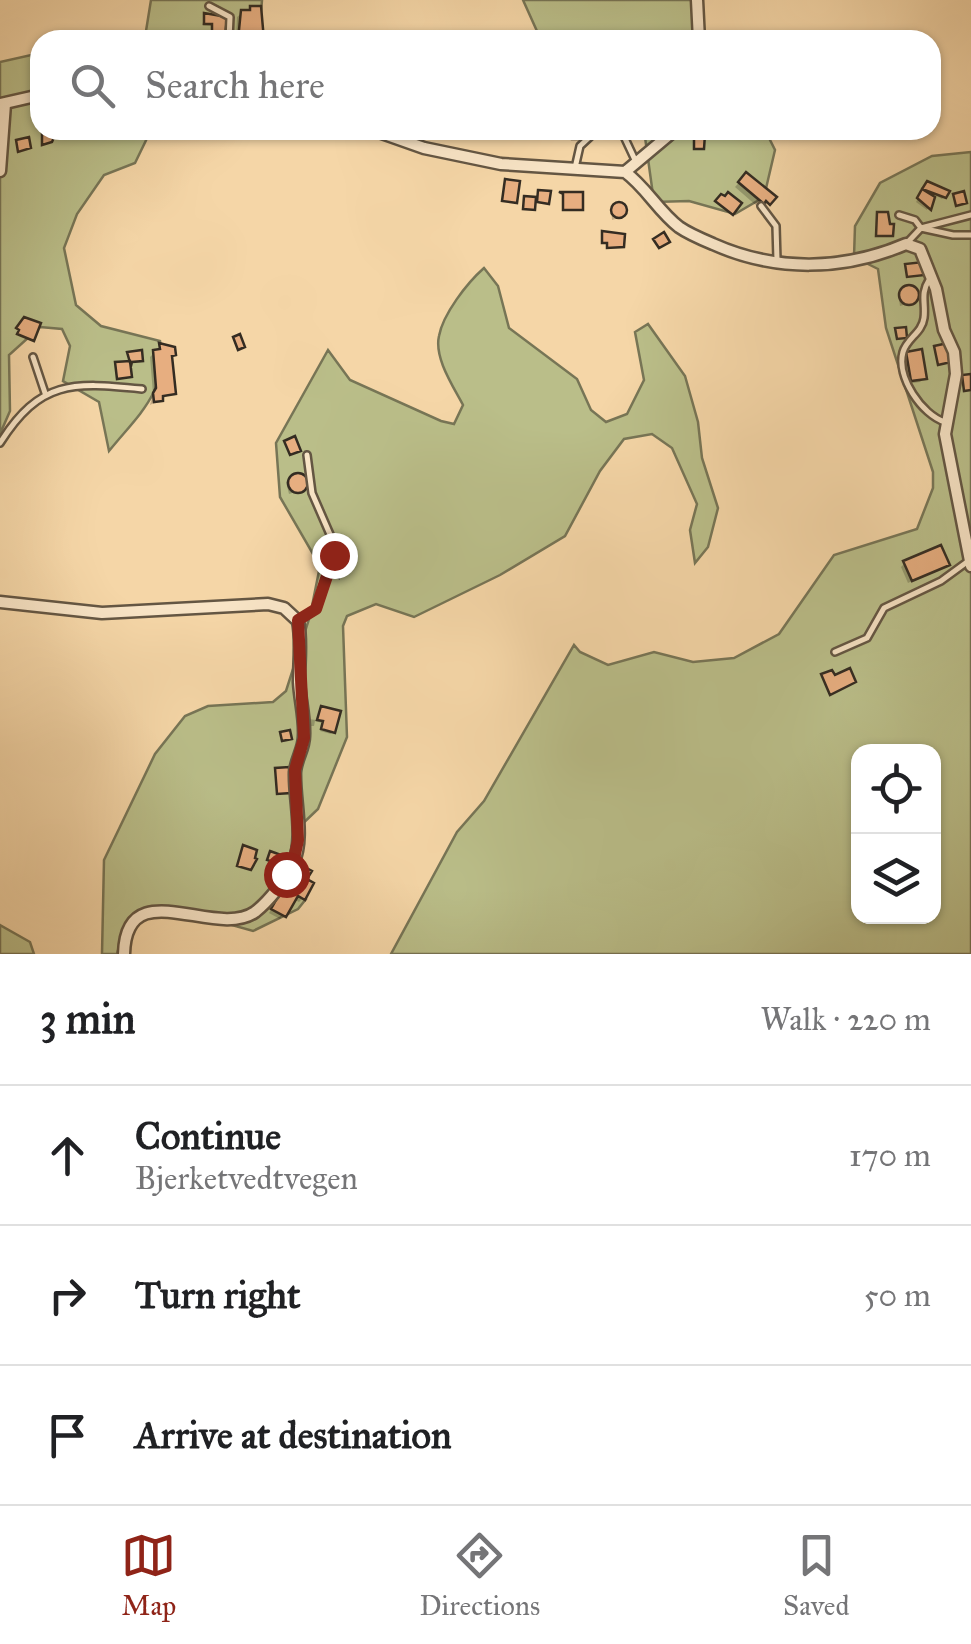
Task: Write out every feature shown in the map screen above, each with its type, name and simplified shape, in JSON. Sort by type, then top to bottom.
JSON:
[{"type":"street","points":[[698,0],[699,30]]},
{"type":"street","points":[[0,172],[2,104],[30,97]]},
{"type":"street","points":[[406,140],[460,156],[536,168],[625,172],[686,232],[737,255],[803,265],[877,256],[906,244],[920,249],[954,352],[956,374],[945,434],[970,563]]},
{"type":"street","points":[[625,172],[663,140]]},
{"type":"street","points":[[0,602],[102,613],[268,604],[284,608],[298,620],[304,738],[295,770],[298,840],[293,864],[260,909],[248,916],[222,921],[176,912],[145,913],[126,935],[124,954]]},
{"type":"lane","points":[[209,6],[230,17],[230,30]]},
{"type":"lane","points":[[575,169],[580,146],[587,140]]},
{"type":"lane","points":[[626,140],[636,162]]},
{"type":"lane","points":[[761,206],[776,226],[777,263]]},
{"type":"lane","points":[[899,215],[915,220],[922,228],[954,235],[971,234]]},
{"type":"lane","points":[[906,244],[922,228],[971,215]]},
{"type":"lane","points":[[931,278],[922,293],[924,318],[920,332],[906,346],[903,363],[906,381],[932,418],[946,422]]},
{"type":"lane","points":[[33,357],[45,394]]},
{"type":"lane","points":[[0,443],[25,407],[45,394],[109,386],[142,389]]},
{"type":"lane","points":[[298,620],[316,609],[334,555],[332,539],[312,493],[308,455]]},
{"type":"lane","points":[[835,652],[867,638],[884,608],[970,563]]},
{"type":"green space","points":[[151,0],[262,0],[260,30],[146,30]]},
{"type":"green space","points":[[523,0],[693,0],[694,30],[536,30]]},
{"type":"green space","points":[[30,55],[30,140],[146,140],[135,163],[104,175],[77,214],[64,248],[76,305],[101,326],[160,341],[160,374],[149,401],[109,451],[99,402],[63,381],[70,346],[62,329],[40,327],[9,355],[10,411],[0,434],[0,62]]},
{"type":"green space","points":[[645,140],[770,140],[775,150],[764,197],[735,214],[689,201],[654,202]]},
{"type":"green space","points":[[971,152],[971,954],[391,954],[457,832],[484,801],[574,645],[608,665],[654,652],[693,662],[734,658],[779,634],[834,555],[917,529],[933,488],[933,472],[886,328],[878,269],[854,257],[855,226],[880,183],[932,156]]},
{"type":"green space","points":[[484,268],[498,286],[509,328],[577,379],[591,410],[606,422],[627,414],[644,380],[635,332],[648,324],[685,376],[698,422],[702,458],[718,508],[708,547],[695,563],[690,530],[697,504],[672,448],[652,434],[624,439],[600,471],[565,536],[500,575],[414,617],[376,604],[347,616],[343,626],[347,737],[318,809],[296,830],[290,853],[306,899],[298,909],[253,931],[207,918],[145,910],[124,927],[117,954],[102,954],[104,860],[155,754],[185,716],[208,706],[273,702],[286,691],[310,616],[320,566],[280,497],[276,443],[328,350],[350,380],[454,424],[463,405],[442,362],[439,336],[457,299]]},
{"type":"green space","points":[[0,925],[30,942],[34,954],[0,954]]},
{"type":"building","points":[[250,6],[261,6],[263,30],[239,30],[241,10],[250,10]]},
{"type":"building","points":[[204,13],[227,17],[226,30],[212,30],[212,24],[204,24]]},
{"type":"building","points":[[29,137],[31,148],[18,152],[16,140]]},
{"type":"building","points":[[694,140],[705,140],[704,149],[694,149]]},
{"type":"building","points":[[746,172],[777,197],[770,205],[738,182]]},
{"type":"building","points":[[505,179],[520,181],[517,203],[502,201]]},
{"type":"building","points":[[927,181],[950,191],[946,198],[922,189]]},
{"type":"building","points":[[922,189],[935,197],[931,210],[917,198]]},
{"type":"building","points":[[538,190],[551,191],[549,204],[537,202]]},
{"type":"building","points":[[964,191],[967,203],[956,206],[953,194]]},
{"type":"building","points":[[559,192],[583,192],[583,210],[563,210],[563,194]]},
{"type":"building","points":[[728,192],[742,203],[733,215],[715,201]]},
{"type":"building","points":[[524,196],[536,197],[535,210],[523,209]]},
{"type":"building","points":[[619,202],[627,210],[619,218],[611,210]]},
{"type":"building","points":[[877,212],[888,212],[890,224],[894,224],[893,236],[876,236]]},
{"type":"building","points":[[602,231],[625,234],[624,247],[607,248],[607,243],[602,243]]},
{"type":"building","points":[[664,232],[670,242],[659,248],[653,239]]},
{"type":"building","points":[[923,262],[925,275],[907,277],[905,264]]},
{"type":"building","points":[[909,285],[919,295],[909,305],[899,295]]},
{"type":"building","points":[[24,317],[41,323],[34,341],[17,334],[16,328]]},
{"type":"building","points":[[906,327],[907,338],[897,339],[895,328]]},
{"type":"building","points":[[240,334],[245,347],[238,350],[233,337]]},
{"type":"building","points":[[159,343],[175,347],[176,355],[172,356],[176,394],[154,402],[153,350],[160,349]]},
{"type":"building","points":[[948,343],[951,362],[938,365],[934,346]]},
{"type":"building","points":[[922,349],[927,379],[911,381],[906,352]]},
{"type":"building","points":[[142,350],[143,361],[132,362],[131,366],[127,352]]},
{"type":"building","points":[[130,361],[132,377],[117,379],[115,362]]},
{"type":"building","points":[[971,374],[971,390],[964,391],[962,375]]},
{"type":"building","points":[[295,436],[301,451],[290,455],[284,441]]},
{"type":"building","points":[[298,473],[308,483],[298,493],[288,483]]},
{"type":"building","points":[[941,545],[950,565],[912,581],[903,561]]},
{"type":"building","points":[[336,564],[344,568],[339,578],[331,573]]},
{"type":"building","points":[[850,668],[856,682],[830,695],[821,674],[832,670],[835,675]]},
{"type":"building","points":[[321,706],[341,711],[335,733],[321,729],[323,721],[317,720]]},
{"type":"building","points":[[290,730],[292,739],[282,741],[280,732]]},
{"type":"building","points":[[289,767],[291,793],[277,794],[275,768]]},
{"type":"building","points":[[243,845],[257,850],[251,870],[237,866]]},
{"type":"building","points":[[270,851],[292,859],[289,867],[267,860]]},
{"type":"building","points":[[297,863],[312,871],[307,879],[314,883],[305,900],[298,896],[286,917],[271,909]]},
{"type":"route","points":[[286,874],[293,864],[298,840],[295,770],[304,738],[298,620],[316,609],[334,555]]}]
